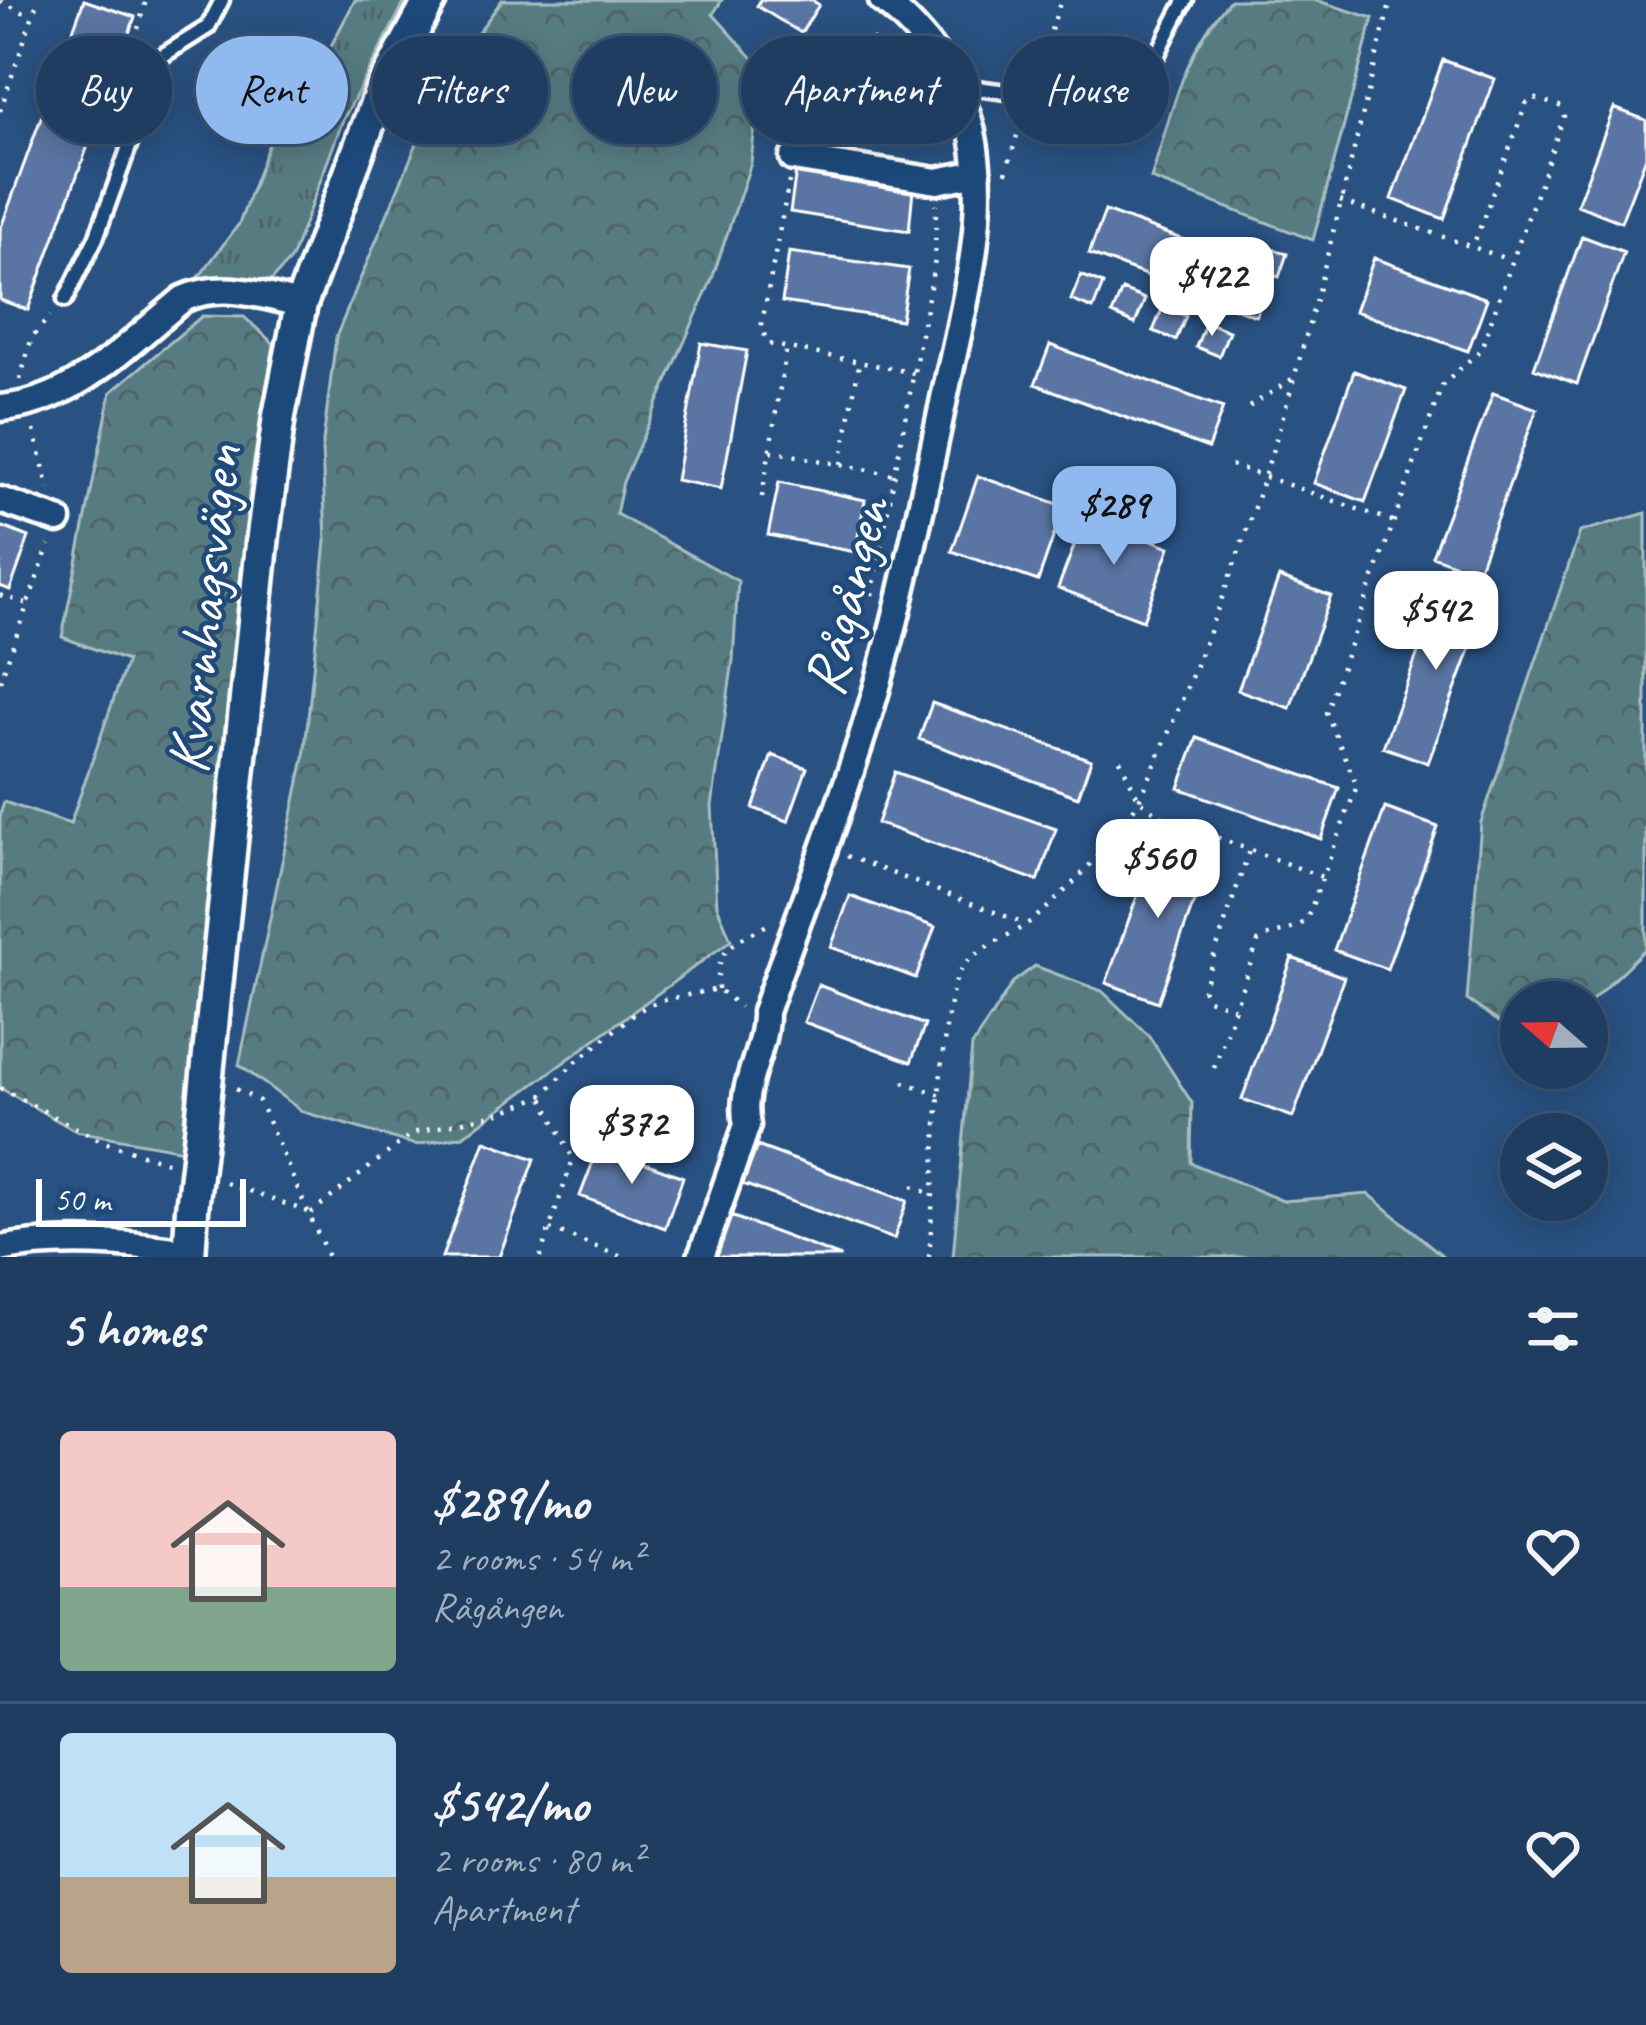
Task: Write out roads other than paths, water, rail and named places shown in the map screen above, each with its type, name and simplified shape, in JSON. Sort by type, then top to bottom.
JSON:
[{"type":"street","name":"Kvarnhagsvägen","points":[[189,1255],[279,416],[301,304],[380,93],[430,0]]},
{"type":"street","name":"Rågången","points":[[882,0],[919,36]]},
{"type":"street","name":"Rågången","points":[[701,1257],[747,1125],[742,1103],[765,1022],[867,722],[908,568],[974,242],[978,173],[974,144]]},
{"type":"street","points":[[793,158],[937,181],[978,173]]},
{"type":"street","points":[[0,408],[27,404],[80,382],[196,293],[236,290],[301,304]]},
{"type":"street","points":[[0,500],[58,520]]},
{"type":"street","points":[[0,1249],[55,1243],[144,1246],[189,1255]]},
{"type":"lane","points":[[65,300],[96,238],[162,56],[208,27],[221,0]]},
{"type":"lane","points":[[979,88],[1086,110],[1119,111],[1144,86],[1186,0]]}]
